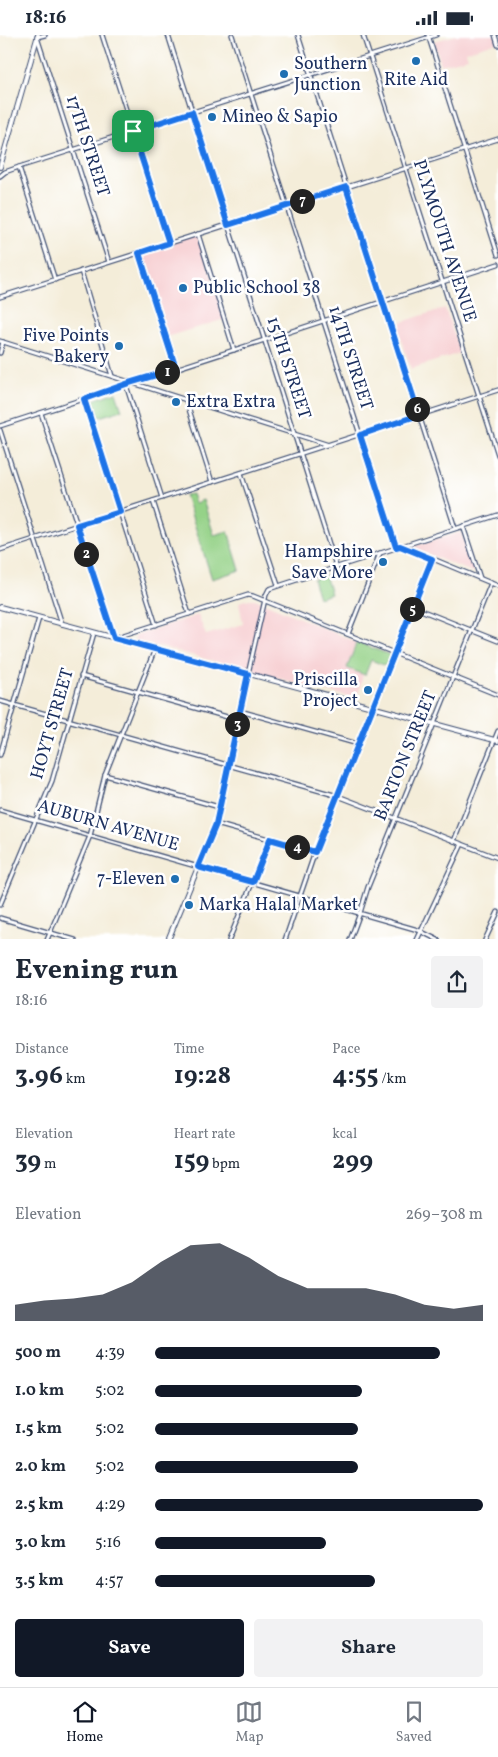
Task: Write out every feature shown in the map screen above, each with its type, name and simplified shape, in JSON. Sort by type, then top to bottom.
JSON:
[{"type":"street","points":[[0,167],[38,36],[45,35]]},
{"type":"street","points":[[102,35],[169,243]]},
{"type":"street","name":"15TH STREET","points":[[168,35],[336,566]]},
{"type":"street","name":"14TH STREET","points":[[232,35],[360,435],[398,546]]},
{"type":"street","points":[[298,35],[455,528]]},
{"type":"street","name":"PLYMOUTH AVENUE","points":[[364,35],[498,455]]},
{"type":"street","points":[[0,176],[19,167],[436,35]]},
{"type":"street","points":[[495,35],[498,45]]},
{"type":"street","name":"17TH STREET","points":[[38,36],[109,262]]},
{"type":"street","points":[[429,36],[498,255]]},
{"type":"street","points":[[0,297],[498,139]]},
{"type":"street","points":[[19,167],[55,280]]},
{"type":"street","points":[[198,234],[234,350]]},
{"type":"street","points":[[139,253],[176,369]]},
{"type":"street","points":[[0,426],[498,264]]},
{"type":"street","points":[[81,271],[112,376]]},
{"type":"street","points":[[0,353],[2,342],[328,445]]},
{"type":"street","points":[[129,383],[127,388],[162,498]]},
{"type":"street","points":[[0,550],[498,390]]},
{"type":"street","points":[[84,399],[156,625]]},
{"type":"street","points":[[186,400],[212,482]]},
{"type":"street","points":[[41,413],[114,638]]},
{"type":"street","points":[[0,430],[62,624]]},
{"type":"street","points":[[241,473],[278,585]]},
{"type":"street","points":[[153,501],[189,614]]},
{"type":"street","points":[[168,939],[216,824],[248,674],[269,589],[498,515]]},
{"type":"street","points":[[463,526],[480,579]]},
{"type":"street","points":[[398,546],[498,586]]},
{"type":"street","points":[[348,634],[380,552]]},
{"type":"street","points":[[285,939],[315,852],[432,559]]},
{"type":"street","name":"BARTON STREET","points":[[350,939],[395,818],[491,583]]},
{"type":"street","points":[[114,638],[248,595],[265,600],[498,695]]},
{"type":"street","points":[[0,607],[496,740]]},
{"type":"street","points":[[413,607],[498,641]]},
{"type":"street","points":[[0,755],[39,618]]},
{"type":"street","name":"HOYT STREET","points":[[0,905],[52,781],[94,633]]},
{"type":"street","points":[[47,939],[90,836],[106,775],[155,649]]},
{"type":"street","points":[[81,676],[238,720]]},
{"type":"street","points":[[0,701],[338,796],[498,858]]},
{"type":"street","points":[[240,711],[358,744]]},
{"type":"street","points":[[454,841],[498,731]]},
{"type":"street","points":[[106,775],[219,807]]},
{"type":"street","name":"AUBURN AVENUE","points":[[0,810],[360,913],[421,931],[438,939]]},
{"type":"street","points":[[216,824],[315,852]]},
{"type":"street","points":[[229,939],[270,839]]},
{"type":"street","points":[[417,939],[462,844]]},
{"type":"street","points":[[485,939],[498,912]]},
{"type":"street","points":[[0,918],[75,939]]},
{"type":"shaded area","points":[[457,35],[498,35],[498,42],[466,52],[468,58],[441,65],[434,41]]},
{"type":"shaded area","name":"Public School 38","points":[[198,234],[225,319],[166,337],[139,253]]},
{"type":"shaded area","points":[[445,308],[460,353],[411,369],[396,324]]},
{"type":"shaded area","points":[[461,532],[474,571],[472,572],[415,549],[415,546]]},
{"type":"shaded area","points":[[255,599],[356,642],[347,667],[363,675],[357,699],[134,640],[136,635],[198,615],[206,635],[243,624],[239,602]]},
{"type":"green space","points":[[116,392],[122,410],[99,417],[93,400]]},
{"type":"green space","points":[[192,494],[195,503],[203,500],[214,535],[228,531],[240,570],[212,579],[185,495]]},
{"type":"green space","points":[[325,575],[331,594],[319,598],[313,579]]},
{"type":"green space","points":[[357,642],[390,655],[386,666],[371,660],[365,675],[347,668]]},
{"type":"place","name":"Rite Aid","points":[[416,61]]},
{"type":"place","name":"Southern Junction","points":[[284,74]]},
{"type":"place","name":"Mineo & Sapio","points":[[212,117]]},
{"type":"place","name":"Public School 38","points":[[183,288]]},
{"type":"place","name":"Five Points Bakery","points":[[119,346]]},
{"type":"place","name":"Extra Extra","points":[[176,402]]},
{"type":"place","name":"Hampshire Save More","points":[[383,562]]},
{"type":"place","name":"Priscilla Project","points":[[368,690]]},
{"type":"place","name":"7-Eleven","points":[[175,879]]},
{"type":"place","name":"Marka Halal Market","points":[[189,905]]},
{"type":"route","points":[[192,112],[228,225],[346,187],[419,415],[360,435],[396,547],[400,546],[432,559],[315,852],[270,839],[253,882],[198,867],[216,824],[248,674],[114,638],[77,525],[120,512],[84,399],[176,369],[139,253],[169,243],[133,131],[192,112]]}]
